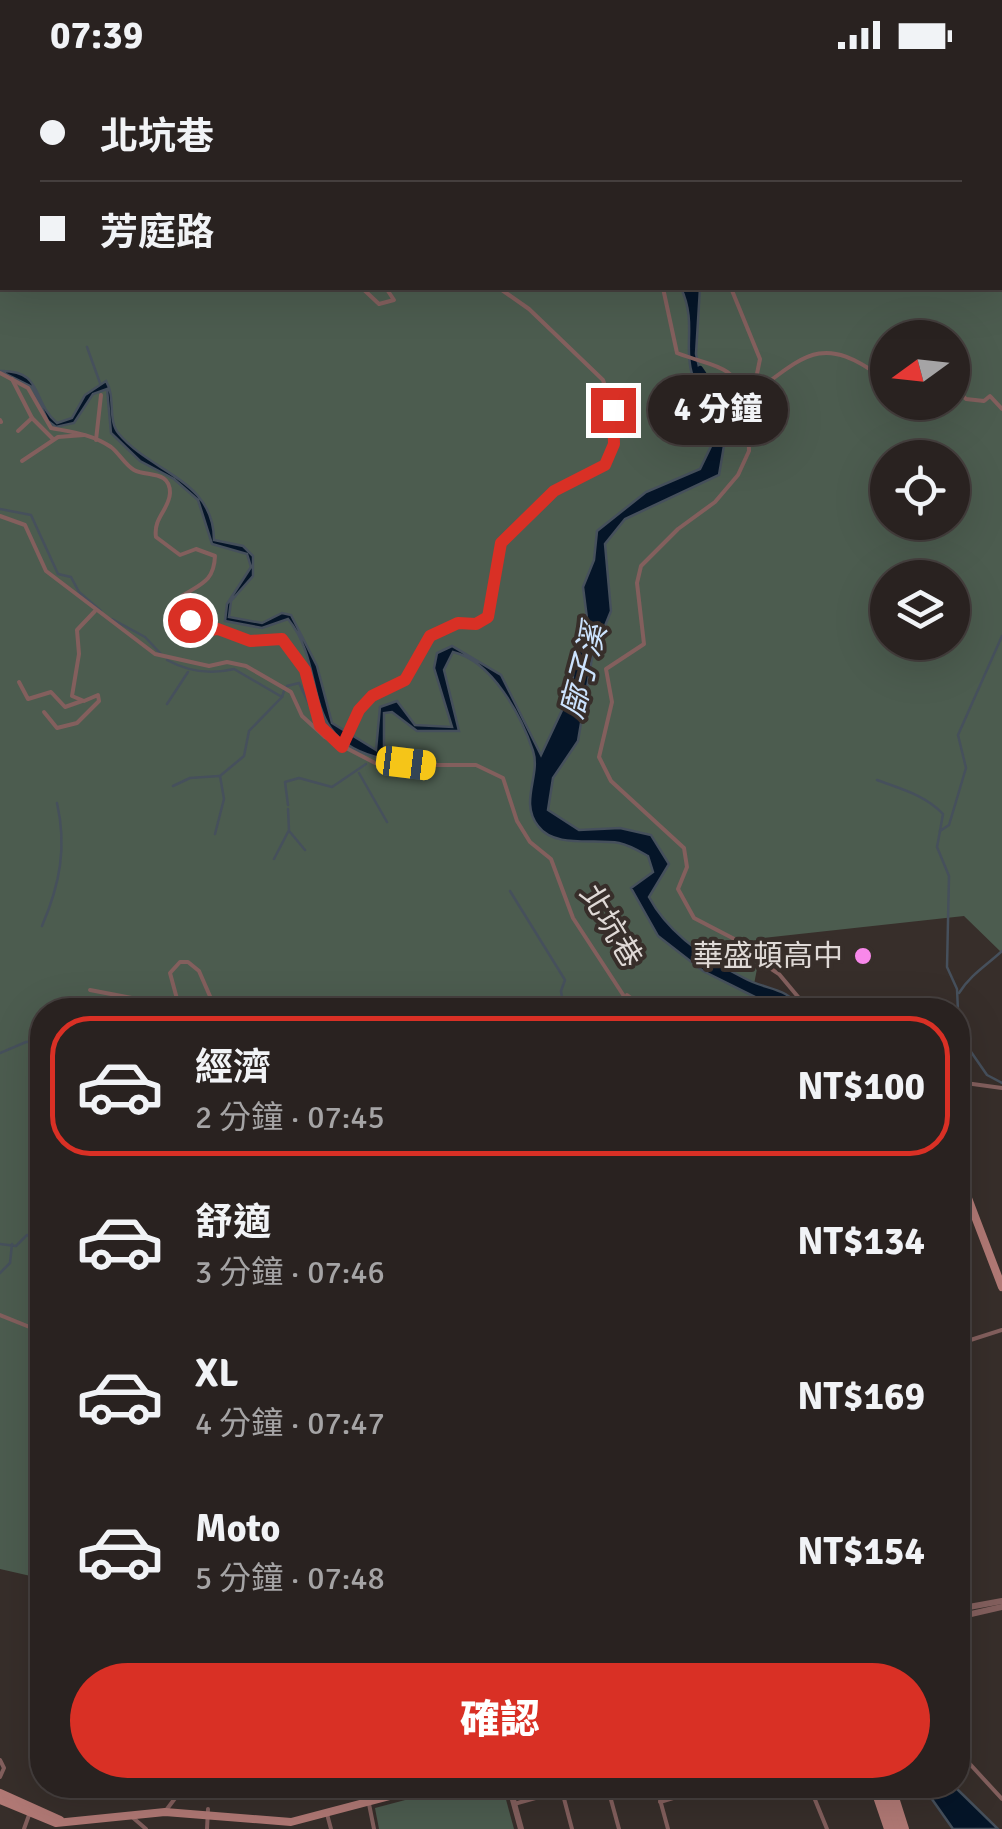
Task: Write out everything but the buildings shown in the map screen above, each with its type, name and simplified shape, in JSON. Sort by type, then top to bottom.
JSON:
[{"type":"main road","points":[[970,1203],[1002,1287]]},
{"type":"main road","points":[[0,1796],[29,1814],[56,1824],[167,1810]]},
{"type":"main road","points":[[0,1796],[72,1823],[167,1810],[208,1811],[290,1823],[375,1798]]},
{"type":"main road","points":[[368,1800],[377,1798]]},
{"type":"main road","points":[[886,1798],[896,1829]]},
{"type":"main road","points":[[886,1798],[896,1829]]},
{"type":"street","points":[[364,290],[378,304],[394,300],[387,290]]},
{"type":"street","points":[[342,747],[372,696],[405,680],[430,636],[458,623],[476,624],[488,617],[501,543],[554,491],[605,465],[614,450],[613,410],[603,380],[529,309],[502,290]]},
{"type":"street","points":[[663,290],[677,353],[712,361],[738,376],[753,397]]},
{"type":"street","points":[[732,290],[760,359],[749,450],[738,475],[714,502],[668,538],[638,572],[644,644],[606,669],[612,702],[598,748],[611,781],[684,848],[687,867],[678,888],[690,912],[736,939],[750,955],[780,974],[799,998]]},
{"type":"street","points":[[753,397],[782,368],[823,351],[860,361],[870,368]]},
{"type":"street","points":[[2,377],[28,388],[50,428],[85,434],[110,447],[134,470],[161,476],[167,482],[170,497],[156,523],[161,544],[180,555],[196,550],[215,556],[211,577],[200,589],[182,596],[195,629],[218,629],[250,641],[282,639],[305,670],[317,720],[334,742]]},
{"type":"street","points":[[12,379],[32,418],[53,440]]},
{"type":"street","points":[[96,440],[101,394]]},
{"type":"street","points":[[970,399],[984,401],[990,396],[1002,409]]},
{"type":"street","points":[[18,431],[32,418]]},
{"type":"street","points":[[22,461],[53,440],[85,434]]},
{"type":"street","name":"北坑巷","points":[[0,516],[25,525],[46,571],[155,654],[209,666],[227,662],[246,666],[290,692],[302,716],[334,742],[378,765],[476,765],[503,778],[517,821],[530,842],[551,859],[573,918],[626,998]]},
{"type":"street","points":[[82,700],[72,696],[79,654],[77,630],[95,612]]},
{"type":"street","points":[[19,682],[28,698],[52,692],[65,707],[98,695],[96,707],[77,723],[58,728],[44,712]]},
{"type":"street","points":[[177,998],[170,973],[180,962],[188,962],[199,971],[211,998]]},
{"type":"street","points":[[90,990],[127,998]]},
{"type":"street","name":"北坑巷","points":[[624,993],[631,998]]},
{"type":"street","points":[[970,1084],[1002,1088]]},
{"type":"street","points":[[0,1314],[30,1327]]},
{"type":"street","points":[[970,1340],[1002,1330]]},
{"type":"street","points":[[970,1608],[1002,1604]]},
{"type":"street","points":[[970,1613],[1002,1604]]},
{"type":"street","points":[[0,1760],[4,1770],[0,1777]]},
{"type":"street","points":[[970,1764],[1002,1799]]},
{"type":"street","points":[[167,1810],[176,1798]]},
{"type":"street","points":[[512,1798],[521,1829]]},
{"type":"street","points":[[514,1804],[536,1798]]},
{"type":"street","points":[[564,1798],[572,1829]]},
{"type":"street","points":[[611,1798],[619,1829]]},
{"type":"street","points":[[659,1798],[668,1829]]},
{"type":"street","points":[[660,1802],[673,1798]]},
{"type":"street","points":[[814,1798],[827,1829]]},
{"type":"street","points":[[368,1800],[374,1829]]},
{"type":"street","points":[[207,1829],[208,1811]]},
{"type":"street","points":[[327,1812],[331,1829]]},
{"type":"street","points":[[24,1829],[29,1814]]},
{"type":"street","points":[[131,1816],[146,1829]]},
{"type":"green space","points":[[0,290],[1002,290],[1002,953],[964,916],[763,938],[751,998],[30,998],[30,1576],[0,1569]]},
{"type":"green space","points":[[413,1798],[506,1798],[514,1829],[379,1829],[375,1808]]},
{"type":"water","points":[[682,290],[700,290],[696,354],[705,392],[723,401],[726,434],[719,475],[625,519],[605,544],[611,611],[592,658],[578,741],[553,778],[548,810],[579,830],[620,828],[651,835],[669,864],[649,897],[667,922],[717,963],[790,998],[757,998],[703,971],[658,936],[631,888],[653,872],[648,856],[619,843],[554,838],[538,826],[530,808],[535,760],[528,737],[503,691],[467,657],[453,652],[444,670],[459,731],[417,731],[392,712],[384,713],[384,759],[356,750],[338,737],[326,720],[301,639],[288,619],[262,628],[225,621],[227,604],[251,567],[247,554],[212,544],[198,500],[174,479],[140,461],[111,433],[107,389],[93,394],[74,423],[56,427],[48,421],[32,387],[0,371],[14,372],[31,381],[57,423],[72,418],[85,395],[106,381],[119,434],[193,490],[211,520],[214,540],[243,546],[253,556],[253,576],[231,601],[229,617],[262,623],[282,613],[291,615],[317,666],[332,723],[376,750],[380,707],[397,701],[415,725],[452,727],[434,668],[437,653],[452,646],[501,675],[541,755],[572,689],[574,660],[588,626],[583,587],[594,560],[597,531],[646,492],[700,469],[716,436],[716,407],[702,392],[690,364],[687,305]]},
{"type":"water","points":[[931,1798],[966,1798],[998,1829],[953,1829]]},
{"type":"waterway","points":[[87,347],[100,383]]},
{"type":"waterway","name":"廍子溪","points":[[700,369],[719,397],[719,406]]},
{"type":"waterway","points":[[0,509],[31,515],[58,574],[71,577],[79,592],[101,611]]},
{"type":"waterway","points":[[112,619],[145,637],[161,654]]},
{"type":"waterway","points":[[957,998],[947,967],[949,876],[937,847],[940,831],[949,825],[966,768],[958,735],[1002,636]]},
{"type":"waterway","points":[[167,660],[200,671],[234,669],[282,697],[284,691]]},
{"type":"waterway","points":[[167,704],[188,672]]},
{"type":"waterway","points":[[287,686],[299,683],[309,704],[321,713]]},
{"type":"waterway","points":[[215,834],[224,799],[220,776],[244,756],[249,731],[282,697]]},
{"type":"waterway","points":[[288,805],[285,782],[299,778],[332,787],[366,764]]},
{"type":"waterway","points":[[359,773],[387,822]]},
{"type":"waterway","points":[[173,786],[190,778],[219,776]]},
{"type":"waterway","points":[[877,780],[936,807],[943,814],[940,831]]},
{"type":"waterway","points":[[42,926],[60,865],[57,803]]},
{"type":"waterway","points":[[274,859],[289,830],[288,809]]},
{"type":"waterway","points":[[290,832],[305,850]]},
{"type":"waterway","points":[[510,891],[565,980],[562,998]]},
{"type":"waterway","points":[[959,993],[973,975],[1002,951]]},
{"type":"waterway","points":[[0,1053],[30,1042]]},
{"type":"waterway","points":[[970,1050],[987,1075],[1002,1083]]},
{"type":"waterway","points":[[0,1244],[16,1246],[30,1236]]},
{"type":"waterway","points":[[0,1273],[10,1263],[12,1244]]},
{"type":"place","name":"華盛頓高中","points":[[863,956]]},
{"type":"route","points":[[190,620],[200,631],[218,629],[250,641],[274,636],[282,639],[305,670],[320,726],[342,747],[359,710],[372,696],[405,680],[430,636],[458,623],[476,624],[488,617],[501,543],[554,491],[605,465],[614,444],[613,410]]}]
